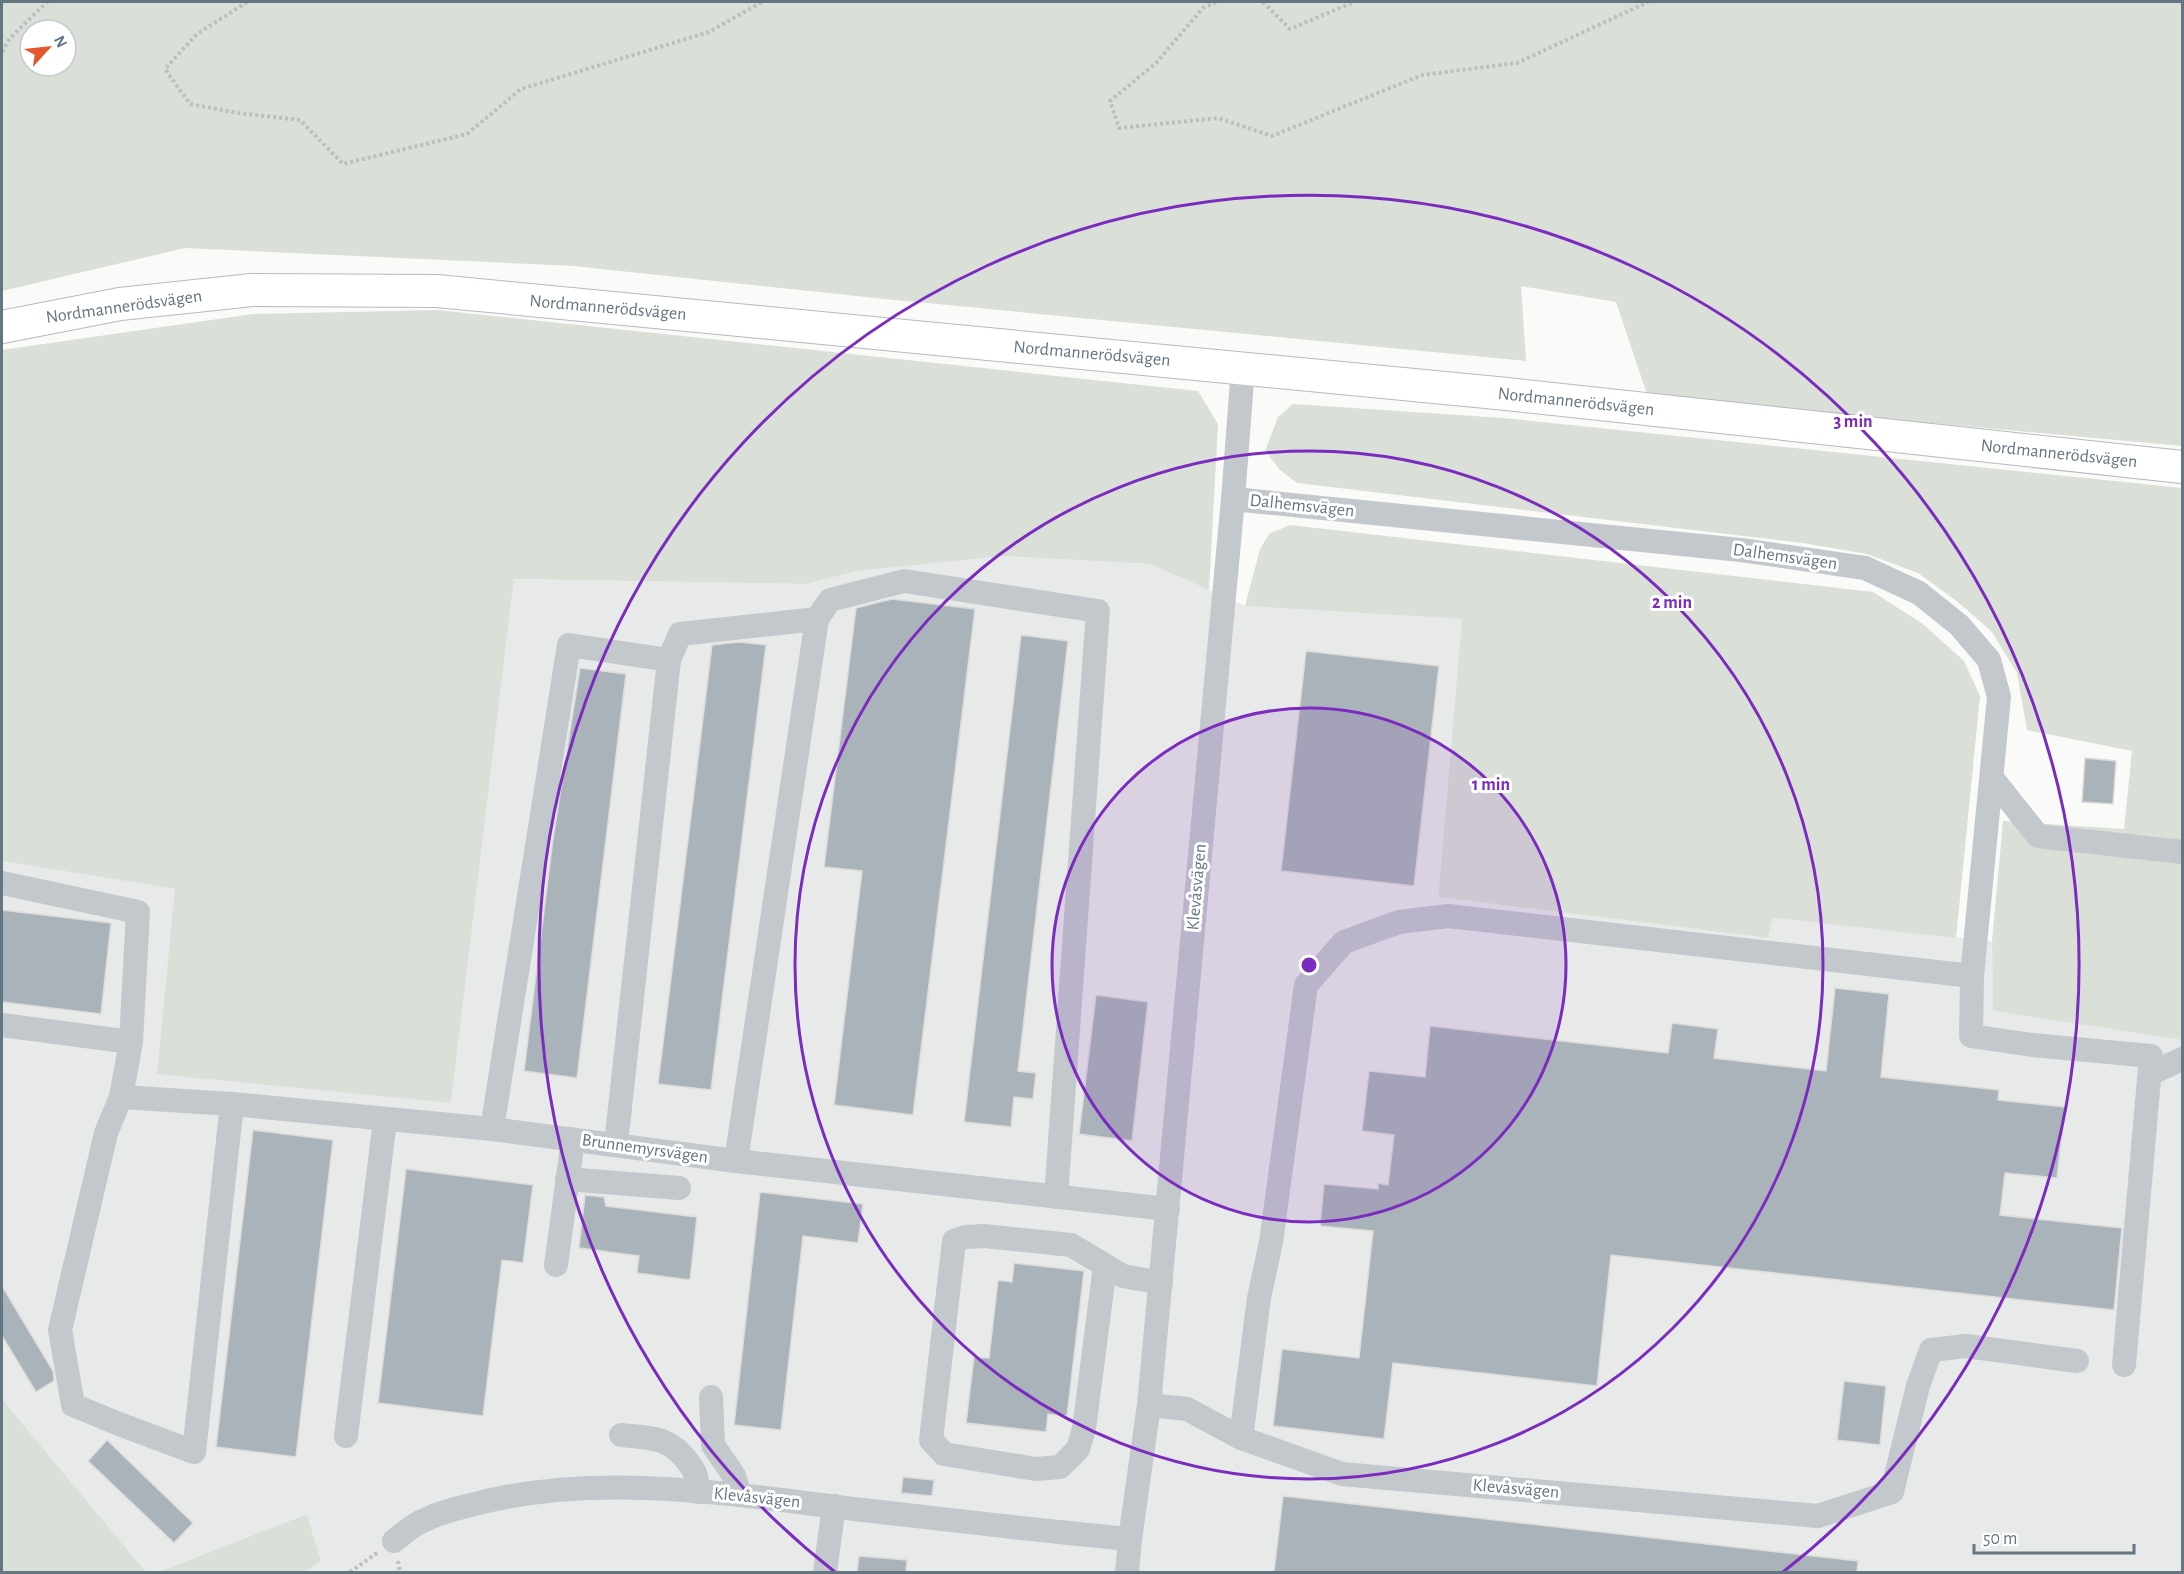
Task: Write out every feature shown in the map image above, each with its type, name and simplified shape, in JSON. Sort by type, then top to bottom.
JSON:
[{"type":"main road","name":"Nordmannerödsvägen","points":[[2,327],[120,304],[252,290],[437,291],[1507,394],[2182,467]]},
{"type":"street","name":"Klevåsvägen","points":[[1127,1572],[1149,1405],[1161,1282],[1243,368]]},
{"type":"street","name":"Dalhemsvägen","points":[[1233,499],[1741,550],[1865,567],[1919,593],[1959,625],[1989,660],[1999,697],[1972,975],[1971,1036],[2032,1045],[2151,1056],[2150,1074]]},
{"type":"street","points":[[736,1161],[817,619],[830,600],[904,581],[1098,611],[1056,1197]]},
{"type":"street","points":[[616,1144],[669,660],[680,634],[817,619]]},
{"type":"street","points":[[492,1129],[569,645],[669,660]]},
{"type":"street","points":[[1992,778],[2038,836],[2182,852]]},
{"type":"street","points":[[2,883],[138,912],[132,1042],[121,1097],[106,1132],[60,1330],[73,1405],[194,1452],[232,1104]]},
{"type":"street","points":[[1241,1438],[1258,1298],[1271,1242],[1306,985],[1344,942],[1399,922],[1448,916],[1972,975]]},
{"type":"street","points":[[2,1025],[132,1042]]},
{"type":"street","points":[[2124,1365],[2150,1074],[2182,1059]]},
{"type":"street","name":"Brunnemyrsvägen","points":[[121,1097],[232,1104],[492,1129],[736,1161],[1168,1209]]},
{"type":"street","points":[[346,1436],[386,1120]]},
{"type":"street","points":[[556,1265],[571,1139]]},
{"type":"street","points":[[567,1179],[679,1188]]},
{"type":"street","points":[[1105,1266],[1084,1429],[1078,1449],[1060,1467],[1036,1469],[944,1454],[931,1440],[954,1241],[966,1237],[984,1236],[1071,1245],[1123,1276],[1161,1282]]},
{"type":"street","name":"Klevåsvägen","points":[[1149,1405],[1187,1409],[1241,1438],[1342,1474],[1818,1516],[1892,1492],[1918,1386],[1931,1350],[1966,1346],[2078,1361]]},
{"type":"street","points":[[711,1397],[713,1445],[734,1476],[740,1495]]},
{"type":"street","points":[[621,1435],[656,1439],[671,1444],[680,1451],[698,1477],[698,1492]]},
{"type":"street","name":"Klevåsvägen","points":[[394,1541],[415,1525],[441,1512],[510,1494],[556,1488],[617,1487],[740,1495],[1049,1532],[1130,1539]]},
{"type":"street","points":[[825,1572],[834,1506]]},
{"type":"path","points":[[2,52],[10,38],[47,2]]},
{"type":"path","points":[[247,2],[197,34],[165,69],[190,104],[238,113],[300,120],[343,164],[467,134],[521,89],[709,32],[762,2]]},
{"type":"path","points":[[1216,2],[1203,8],[1156,63],[1110,101],[1119,128],[1218,118],[1272,136],[1422,75],[1517,63],[1648,2]]},
{"type":"path","points":[[1263,2],[1290,29],[1354,2]]},
{"type":"path","points":[[350,1572],[394,1541]]},
{"type":"shaded area","points":[[2,2],[2182,2],[2182,446],[1648,397],[1616,302],[1521,286],[1526,361],[885,299],[573,266],[185,248],[2,291]]},
{"type":"shaded area","points":[[437,310],[1198,391],[1218,424],[1209,590],[1150,564],[1004,556],[858,571],[806,584],[514,579],[451,1103],[157,1074],[175,889],[2,861],[2,350],[253,314]]},
{"type":"shaded area","points":[[1293,404],[1503,418],[2182,488],[2182,1040],[1993,1011],[1992,941],[2003,821],[2124,829],[2132,751],[2027,730],[2017,673],[1992,632],[1958,602],[1918,573],[1867,554],[1803,543],[1297,483],[1280,470],[1265,451],[1278,417]]},
{"type":"shaded area","points":[[1290,525],[1873,592],[1923,624],[1964,661],[1980,696],[1956,938],[1773,918],[1768,938],[1438,897],[1462,619],[1245,606],[1260,549],[1269,534]]},
{"type":"shaded area","points":[[1004,556],[1150,564],[1245,606],[1462,619],[1438,897],[1768,938],[1773,918],[1992,941],[1993,1011],[2182,1040],[2182,1572],[305,1572],[321,1561],[307,1514],[159,1572],[146,1572],[2,1399],[2,861],[175,889],[451,1103],[514,579],[806,584],[858,571]]},
{"type":"shaded area","points":[[2,1399],[146,1572],[2,1572]]},
{"type":"shaded area","points":[[307,1514],[321,1561],[305,1572],[159,1572]]},
{"type":"building","points":[[892,599],[975,609],[913,1115],[834,1105],[862,871],[824,867],[856,608]]},
{"type":"building","points":[[1021,635],[1068,641],[1018,1071],[1036,1073],[1033,1099],[1014,1097],[1011,1127],[964,1122]]},
{"type":"building","points":[[739,642],[766,645],[711,1090],[658,1084],[712,645]]},
{"type":"building","points":[[1306,651],[1439,666],[1414,886],[1281,871]]},
{"type":"building","points":[[580,668],[626,674],[577,1078],[524,1071],[553,839]]},
{"type":"building","points":[[2085,758],[2116,761],[2113,804],[2082,802]]},
{"type":"building","points":[[2,910],[111,923],[101,1014],[2,1002]]},
{"type":"building","points":[[1835,988],[1889,994],[1881,1077],[1999,1090],[1998,1100],[2065,1107],[2057,1178],[2005,1173],[2000,1215],[2122,1228],[2114,1310],[1611,1255],[1597,1386],[1393,1363],[1384,1439],[1273,1426],[1282,1349],[1359,1358],[1373,1231],[1320,1226],[1324,1184],[1378,1189],[1378,1183],[1388,1185],[1394,1135],[1362,1131],[1369,1071],[1425,1077],[1430,1026],[1668,1053],[1672,1023],[1718,1029],[1714,1058],[1826,1071]]},
{"type":"building","points":[[1096,995],[1148,1002],[1132,1141],[1079,1134]]},
{"type":"building","points":[[253,1130],[333,1140],[296,1457],[216,1447]]},
{"type":"building","points":[[406,1169],[533,1185],[523,1263],[502,1260],[483,1416],[378,1403]]},
{"type":"building","points":[[760,1192],[863,1204],[858,1243],[803,1236],[781,1430],[734,1425]]},
{"type":"building","points":[[585,1195],[604,1197],[606,1206],[697,1217],[690,1280],[637,1273],[639,1256],[579,1248]]},
{"type":"building","points":[[1014,1263],[1084,1271],[1067,1416],[1048,1414],[1046,1432],[966,1423],[974,1357],[989,1358],[998,1280],[1012,1282]]},
{"type":"building","points":[[2,1286],[53,1371],[54,1381],[36,1392],[2,1336]]},
{"type":"building","points":[[1844,1381],[1886,1386],[1880,1445],[1837,1440]]},
{"type":"building","points":[[107,1440],[193,1523],[174,1543],[88,1461]]},
{"type":"building","points":[[903,1477],[934,1480],[932,1496],[901,1493]]},
{"type":"building","points":[[1283,1496],[1858,1561],[1857,1572],[1274,1572]]},
{"type":"building","points":[[859,1556],[907,1560],[906,1572],[857,1572]]}]
